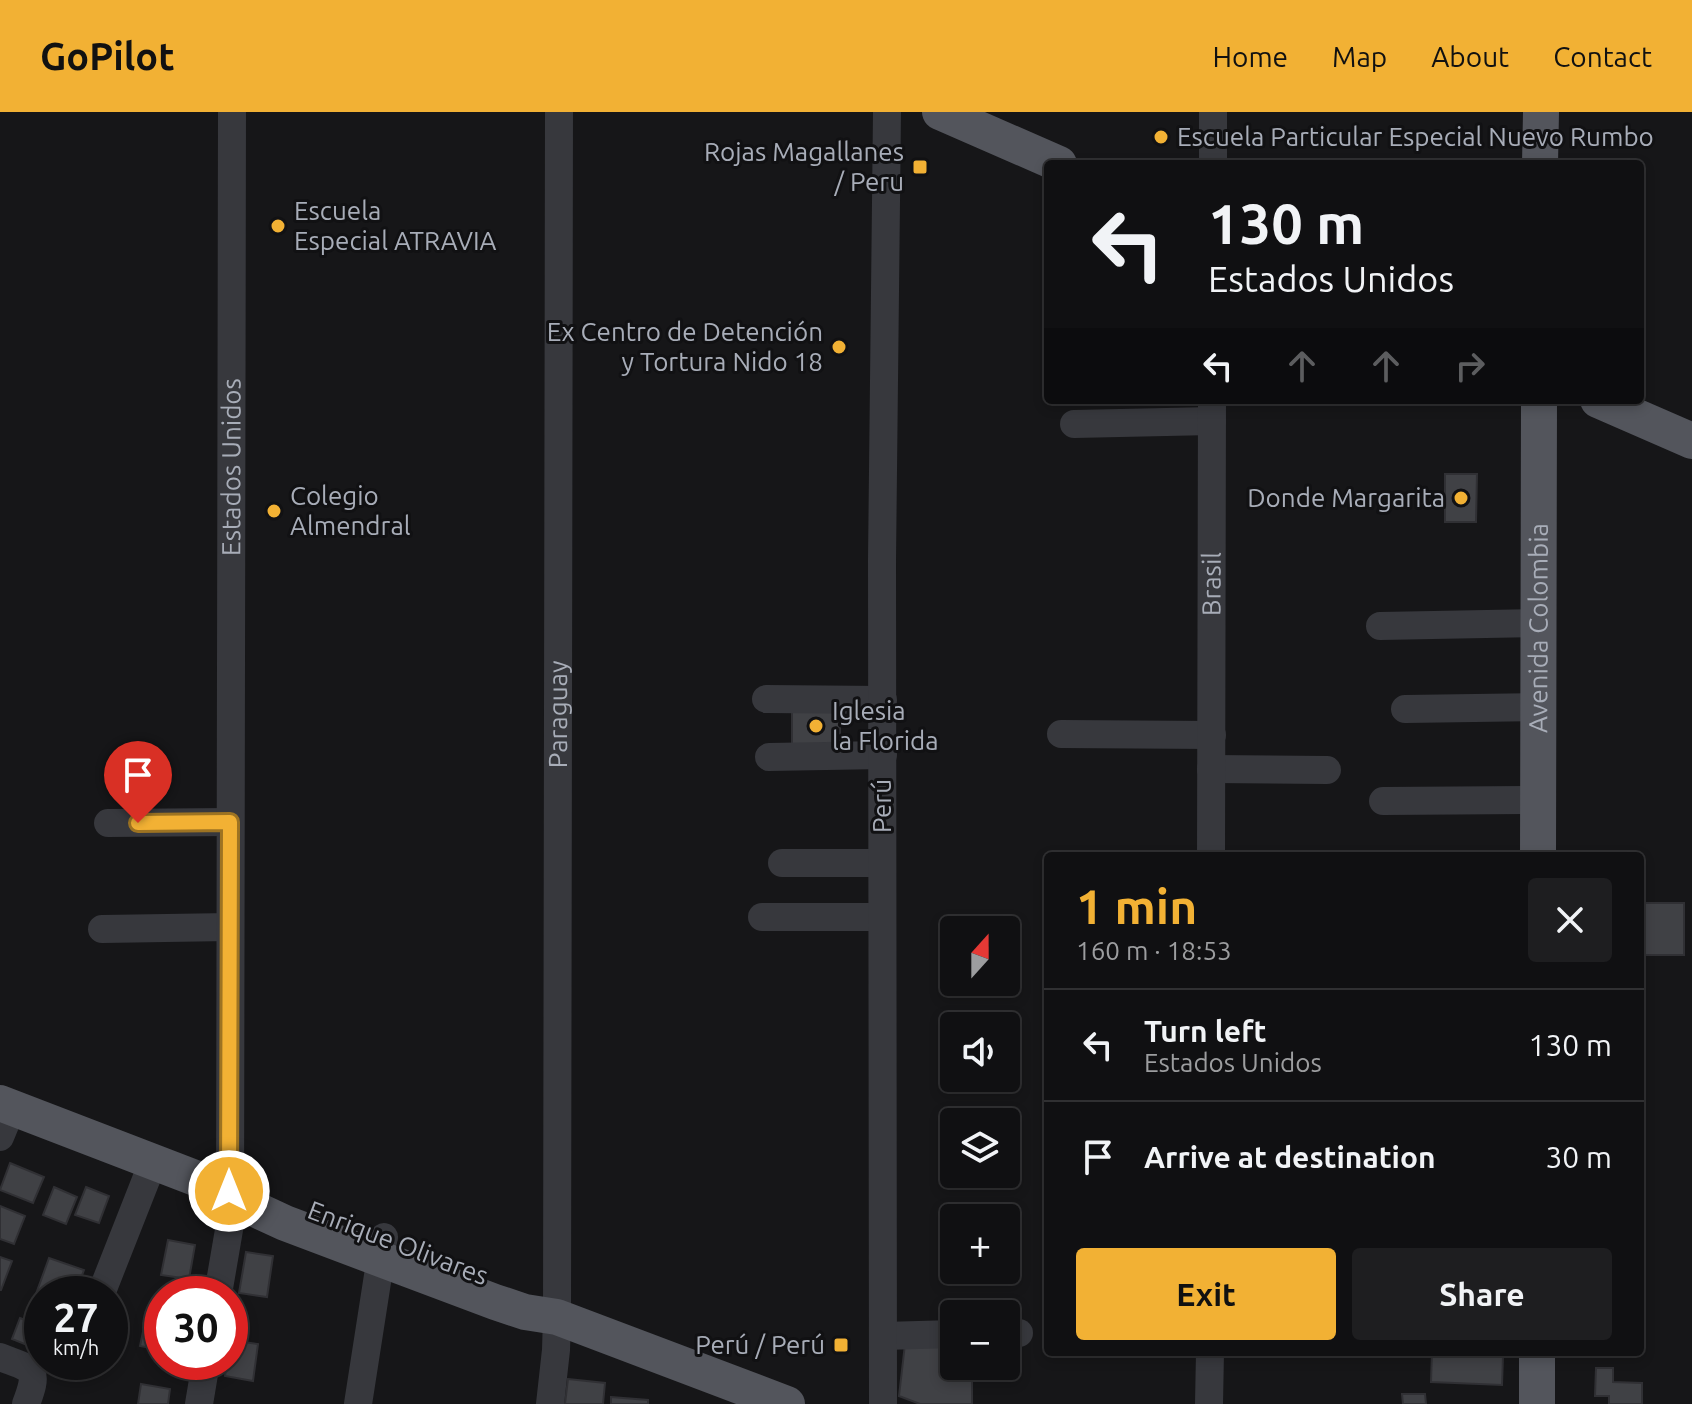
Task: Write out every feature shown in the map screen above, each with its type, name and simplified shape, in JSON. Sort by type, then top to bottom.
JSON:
[{"type":"main road","points":[[940,112],[1050,160]]},
{"type":"main road","points":[[1540,160],[1541,112]]},
{"type":"main road","name":"Avenida Colombia","points":[[1538,852],[1539,404]]},
{"type":"main road","points":[[1607,404],[1692,441]]},
{"type":"main road","name":"Enrique Olivares","points":[[4,1116],[153,1162],[229,1191],[289,1201],[382,1248],[502,1282],[529,1296],[557,1317],[787,1404]]},
{"type":"main road","points":[[1537,1356],[1537,1404]]},
{"type":"street","name":"Estados Unidos","points":[[221,1276],[230,1224],[232,112]]},
{"type":"street","name":"Paraguay","points":[[550,1404],[557,1317],[559,112]]},
{"type":"street","name":"Perú","points":[[883,1404],[882,560],[887,112]]},
{"type":"street","points":[[1213,112],[1213,160]]},
{"type":"street","points":[[1074,424],[1212,411]]},
{"type":"street","name":"Brasil","points":[[1211,852],[1212,411]]},
{"type":"street","points":[[1380,626],[1538,623]]},
{"type":"street","points":[[766,699],[883,700]]},
{"type":"street","points":[[1405,709],[1538,707]]},
{"type":"street","points":[[1061,734],[1212,735]]},
{"type":"street","points":[[769,757],[883,755]]},
{"type":"street","points":[[1211,769],[1327,770]]},
{"type":"street","points":[[1383,801],[1538,800]]},
{"type":"street","points":[[108,823],[230,822]]},
{"type":"street","points":[[782,863],[882,863]]},
{"type":"street","points":[[762,917],[882,917]]},
{"type":"street","points":[[102,929],[230,927]]},
{"type":"street","points":[[108,1276],[153,1162]]},
{"type":"street","points":[[364,1402],[382,1248]]},
{"type":"street","points":[[883,1336],[940,1334]]},
{"type":"street","points":[[1209,1404],[1210,1356]]},
{"type":"street","points":[[0,1357],[28,1368],[34,1375],[26,1404]]},
{"type":"street","points":[[199,1404],[203,1380]]},
{"type":"building","name":"Donde Margarita","points":[[1445,474],[1477,474],[1476,522],[1445,522]]},
{"type":"building","name":"Iglesia la Florida","points":[[792,703],[840,703],[840,750],[792,750]]},
{"type":"building","points":[[1644,903],[1684,903],[1684,955],[1644,955]]},
{"type":"building","points":[[10,1163],[44,1177],[33,1203],[0,1190]]},
{"type":"building","points":[[54,1187],[77,1197],[66,1224],[43,1215]]},
{"type":"building","points":[[86,1187],[109,1196],[99,1223],[75,1215]]},
{"type":"building","points":[[0,1206],[25,1216],[14,1244],[0,1239]]},
{"type":"building","points":[[168,1240],[195,1245],[190,1276],[161,1275]]},
{"type":"building","points":[[246,1252],[273,1256],[267,1297],[248,1294],[248,1276],[242,1276]]},
{"type":"building","points":[[0,1257],[12,1261],[1,1290],[0,1290]]},
{"type":"building","points":[[49,1258],[84,1270],[82,1276],[42,1276]]},
{"type":"building","points":[[20,1318],[24,1320],[24,1344],[12,1339]]},
{"type":"building","points":[[248,1343],[258,1344],[253,1381],[247,1380]]},
{"type":"building","points":[[905,1344],[940,1345],[940,1380],[972,1380],[972,1404],[920,1404],[899,1396]]},
{"type":"building","points":[[1432,1356],[1503,1356],[1502,1385],[1431,1382]]},
{"type":"building","points":[[1596,1368],[1613,1368],[1613,1382],[1642,1383],[1642,1404],[1609,1404],[1609,1396],[1595,1396]]},
{"type":"building","points":[[568,1379],[605,1383],[603,1404],[565,1404]]},
{"type":"building","points":[[141,1384],[170,1389],[168,1404],[138,1404]]},
{"type":"building","points":[[1402,1394],[1425,1394],[1426,1404],[1403,1404]]},
{"type":"building","points":[[611,1397],[648,1400],[648,1404],[611,1404]]},
{"type":"place","name":"Escuela Particular Especial Nuevo Rumbo","points":[[1161,137]]},
{"type":"place","name":"Rojas Magallanes / Peru","points":[[920,167]]},
{"type":"place","name":"Escuela Especial ATRAVIA","points":[[278,226]]},
{"type":"place","name":"Ex Centro de Detención y Tortura Nido 18","points":[[839,347]]},
{"type":"place","name":"Donde Margarita","points":[[1461,498]]},
{"type":"place","name":"Colegio Almendral","points":[[274,511]]},
{"type":"place","name":"Iglesia la Florida","points":[[816,726]]},
{"type":"place","name":"Perú / Perú","points":[[841,1345]]},
{"type":"route","points":[[138,823],[230,822],[229,1191]]}]
